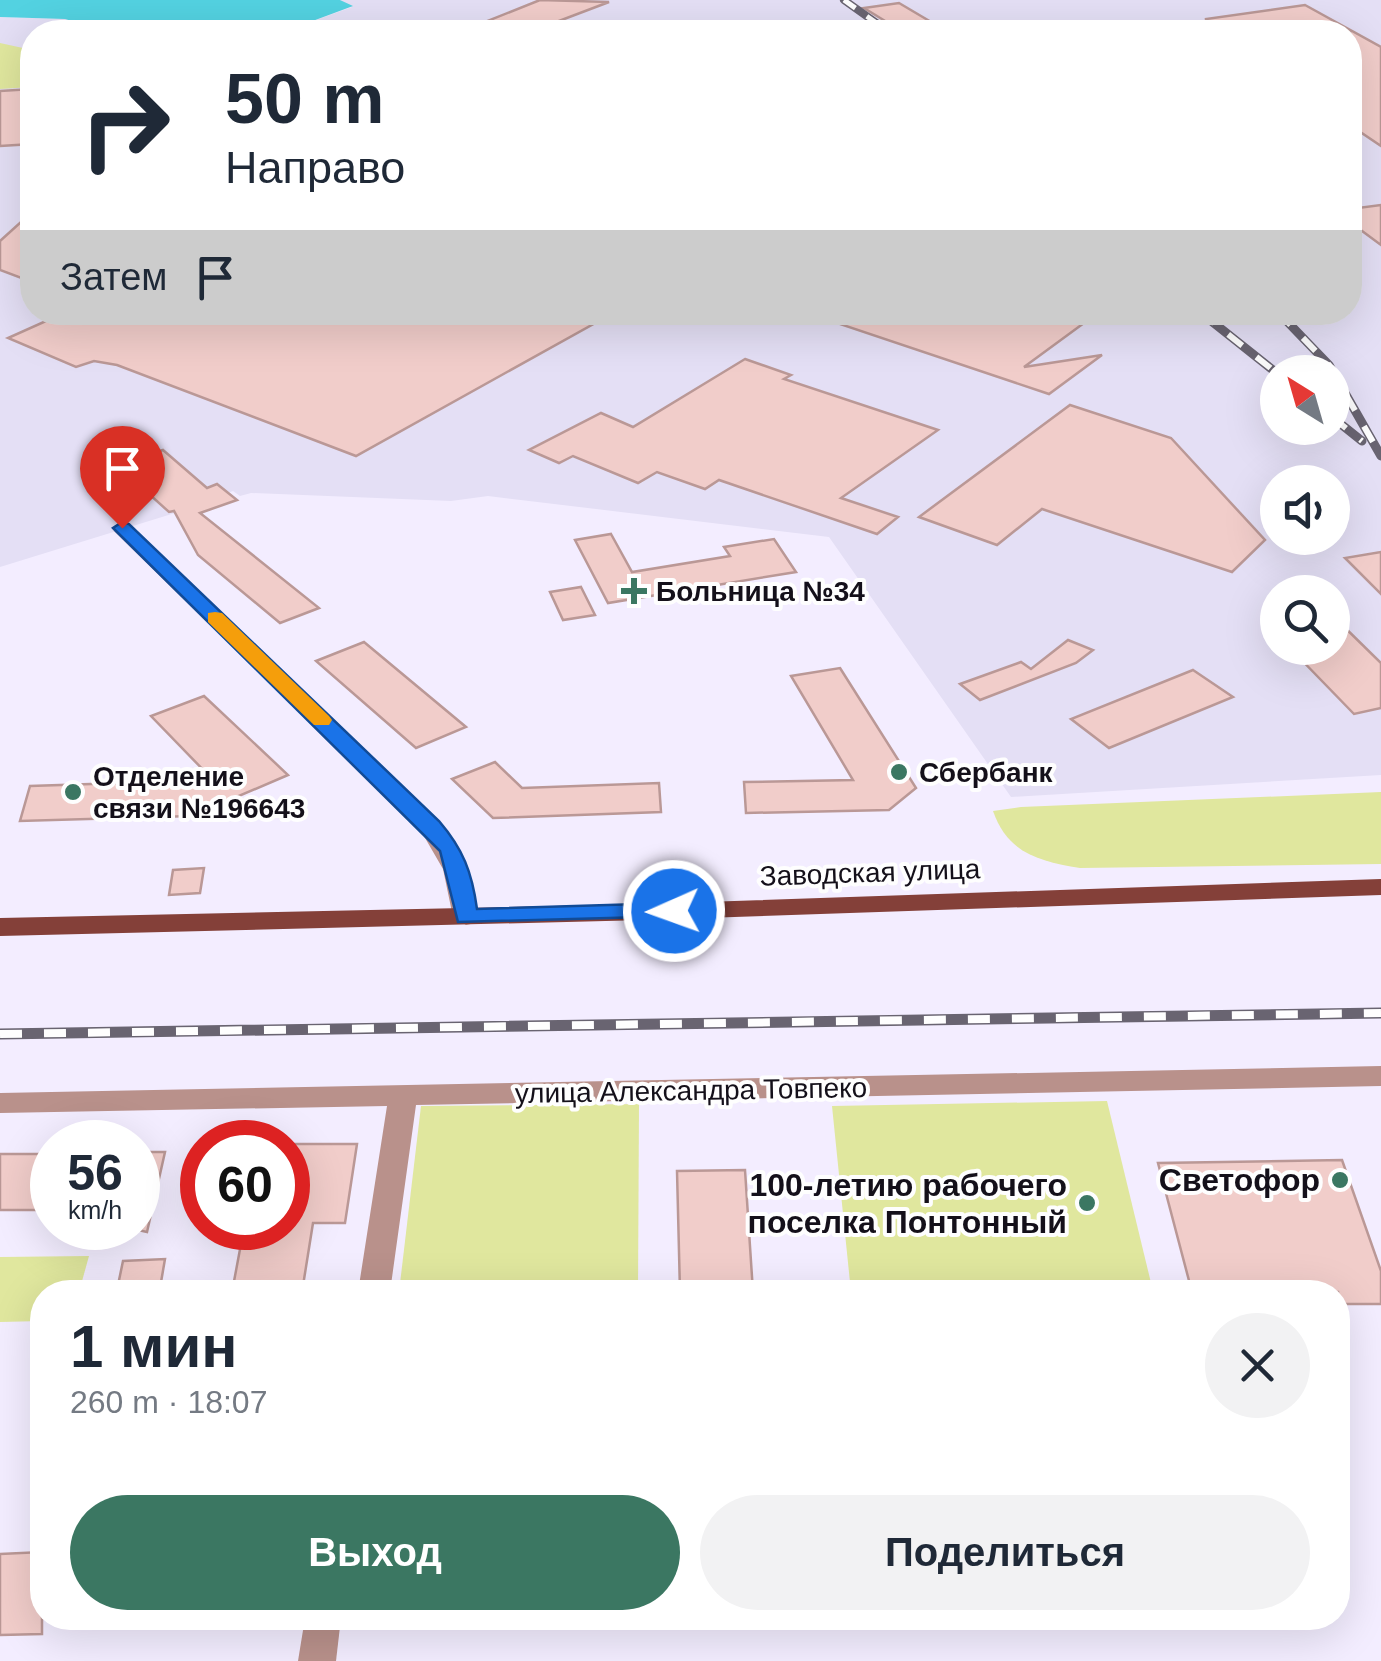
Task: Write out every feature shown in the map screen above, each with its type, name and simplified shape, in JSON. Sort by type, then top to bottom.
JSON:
[{"type":"main road","name":"Заводская улица","points":[[0,927],[466,917],[1381,887]]},
{"type":"street","points":[[122,528],[430,826],[450,849],[461,878],[466,917]]},
{"type":"street","name":"улица Александра Товпеко","points":[[0,1103],[1381,1076]]},
{"type":"street","points":[[376,1280],[403,1096]]},
{"type":"street","points":[[317,1661],[321,1630]]},
{"type":"shaded area","points":[[340,0],[1381,0],[1381,775],[1011,797],[829,537],[488,496],[451,501],[251,493],[240,496],[233,491],[0,567],[0,17],[68,20],[20,20],[20,325],[1362,325],[1362,20],[316,20],[352,7]]},
{"type":"green space","points":[[0,43],[20,47],[20,88],[0,89]]},
{"type":"green space","points":[[1381,792],[1381,864],[1080,868],[1027,853],[1007,837],[993,811],[1021,807]]},
{"type":"green space","points":[[1107,1101],[1150,1280],[850,1280],[832,1106]]},
{"type":"green space","points":[[639,1104],[638,1280],[400,1280],[421,1106]]},
{"type":"green space","points":[[89,1256],[82,1280],[30,1280],[30,1321],[0,1322],[0,1257]]},
{"type":"water","points":[[0,0],[340,0],[353,6],[315,20],[0,17]]},
{"type":"building","points":[[540,0],[609,2],[562,20],[490,20]]},
{"type":"building","points":[[899,3],[928,20],[884,20],[864,8]]},
{"type":"building","points":[[1305,5],[1332,20],[1206,20]]},
{"type":"building","points":[[1362,36],[1381,47],[1381,146],[1362,133]]},
{"type":"building","points":[[20,90],[20,145],[0,146],[0,91]]},
{"type":"building","points":[[1381,205],[1381,245],[1362,231],[1362,207]]},
{"type":"building","points":[[20,223],[20,278],[0,270],[0,241]]},
{"type":"building","points":[[37,325],[592,325],[356,456],[117,365],[94,361],[76,367],[8,338]]},
{"type":"building","points":[[843,325],[1081,325],[1024,367],[1102,355],[1049,394]]},
{"type":"building","points":[[745,359],[791,375],[784,379],[938,430],[841,498],[898,517],[877,534],[719,480],[705,489],[657,472],[638,483],[573,456],[559,463],[529,450],[601,413],[633,427]]},
{"type":"building","points":[[1070,405],[1171,438],[1260,535],[1260,545],[1232,572],[1042,509],[997,545],[919,517]]},
{"type":"building","points":[[163,450],[207,488],[217,484],[237,500],[200,513],[319,608],[280,623],[198,555],[174,511],[169,512],[117,465]]},
{"type":"building","points":[[611,534],[632,572],[730,556],[724,547],[774,539],[796,572],[608,603],[575,540]]},
{"type":"building","points":[[1381,552],[1381,594],[1345,558]]},
{"type":"building","points":[[581,587],[595,615],[563,620],[550,592]]},
{"type":"building","points":[[1350,633],[1381,663],[1381,708],[1354,714],[1306,665],[1350,665]]},
{"type":"building","points":[[1068,640],[1093,650],[1076,663],[980,700],[960,684],[1021,662],[1031,669]]},
{"type":"building","points":[[364,642],[466,727],[416,748],[316,661]]},
{"type":"building","points":[[840,668],[916,788],[889,810],[746,813],[744,782],[853,780],[791,676]]},
{"type":"building","points":[[1193,670],[1233,697],[1109,748],[1071,719]]},
{"type":"building","points":[[204,696],[288,775],[192,816],[20,821],[30,786],[213,780],[151,716]]},
{"type":"building","points":[[495,762],[522,788],[659,783],[661,812],[493,818],[452,779]]},
{"type":"building","points":[[204,868],[200,893],[169,895],[173,870]]},
{"type":"building","points":[[310,1144],[357,1144],[345,1223],[313,1223],[310,1242]]},
{"type":"building","points":[[0,1154],[30,1154],[30,1210],[0,1210]]},
{"type":"building","points":[[1342,1160],[1381,1271],[1381,1304],[1350,1304],[1350,1280],[1189,1280],[1158,1163]]},
{"type":"building","points":[[745,1170],[752,1280],[680,1280],[677,1171]]},
{"type":"building","points":[[240,1250],[309,1250],[304,1280],[234,1280]]},
{"type":"building","points":[[165,1259],[161,1280],[119,1280],[123,1261]]},
{"type":"building","points":[[30,1553],[30,1630],[42,1630],[42,1634],[0,1635],[0,1554]]},
{"type":"railway","points":[[844,0],[872,20]]},
{"type":"railway","points":[[1216,325],[1260,360]]},
{"type":"railway","points":[[1291,325],[1329,365],[1381,456]]},
{"type":"railway","points":[[1350,431],[1362,441]]},
{"type":"railway","points":[[0,1034],[1381,1013]]},
{"type":"slow traffic","points":[[215,618],[321,720]]},
{"type":"place","name":"Больница №34","points":[[634,591]]},
{"type":"place","name":"Сбербанк","points":[[899,772]]},
{"type":"place","name":"Отделение связи №196643","points":[[73,792]]},
{"type":"place","name":"Светофор","points":[[1340,1180]]},
{"type":"place","name":"100-летию рабочего поселка Понтонный","points":[[1087,1203]]},
{"type":"route","points":[[122,528],[430,826],[450,849],[461,878],[466,917],[674,911]]}]
